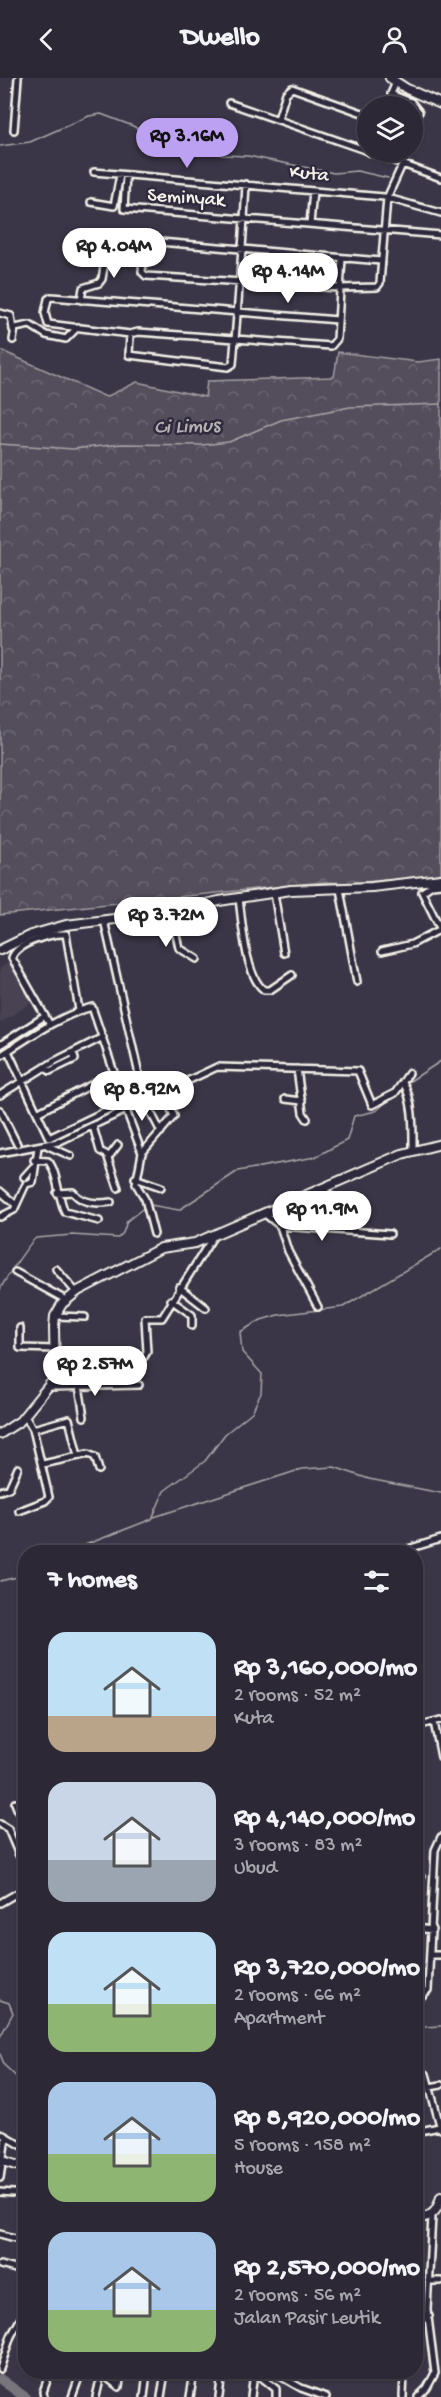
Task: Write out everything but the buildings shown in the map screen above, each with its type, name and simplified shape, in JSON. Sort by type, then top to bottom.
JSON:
[{"type":"street","points":[[14,130],[18,78]]},
{"type":"street","points":[[395,96],[391,94],[393,79],[441,104]]},
{"type":"street","points":[[278,119],[286,93],[292,88],[357,111]]},
{"type":"street","points":[[229,103],[357,147]]},
{"type":"street","points":[[397,162],[441,178]]},
{"type":"street","points":[[381,261],[148,240],[144,244],[142,272],[146,276],[339,288],[377,287],[380,283],[387,198],[402,164]]},
{"type":"street","name":"Kuta","points":[[94,172],[387,198],[441,213]]},
{"type":"street","points":[[91,202],[114,206],[123,176]]},
{"type":"street","name":"Seminyak","points":[[123,176],[124,209],[243,218]]},
{"type":"street","points":[[130,334],[128,353],[132,357],[228,367],[233,364],[246,184]]},
{"type":"street","points":[[310,224],[313,191]]},
{"type":"street","points":[[243,218],[441,235]]},
{"type":"street","points":[[81,300],[83,288],[99,283],[102,279],[108,243]]},
{"type":"street","points":[[338,320],[49,297],[45,318],[48,324],[53,325],[130,334],[138,332],[326,346],[334,344],[338,320],[342,258]]},
{"type":"street","points":[[0,313],[11,316],[13,340]]},
{"type":"street","points":[[13,330],[30,325],[46,335],[66,339],[78,327]]},
{"type":"street","points":[[0,950],[45,930],[171,912],[239,898],[441,879]]},
{"type":"street","points":[[382,951],[412,944],[441,929],[422,892],[432,885],[441,884]]},
{"type":"street","points":[[340,889],[357,982]]},
{"type":"street","points":[[274,893],[284,953]]},
{"type":"street","points":[[239,898],[256,984],[264,990],[270,990],[292,975]]},
{"type":"street","points":[[171,912],[178,948],[196,960]]},
{"type":"street","points":[[104,920],[145,1101],[160,1132]]},
{"type":"street","points":[[50,1025],[12,958],[14,952],[22,947],[47,936],[66,934],[79,1010]]},
{"type":"street","points":[[0,1056],[8,1051],[50,1025],[79,1010],[94,1008],[124,1102],[49,1138],[8,1051]]},
{"type":"street","points":[[0,1045],[42,1018]]},
{"type":"street","points":[[0,1095],[45,1067],[103,1037]]},
{"type":"street","points":[[0,1153],[48,1146],[217,1067],[359,1072],[372,1105],[388,1099],[409,1073]]},
{"type":"street","points":[[297,1069],[307,1119]]},
{"type":"street","points":[[37,1113],[114,1073]]},
{"type":"street","points":[[403,1082],[407,1089],[412,1115],[413,1150]]},
{"type":"street","points":[[153,1234],[145,1199],[135,1178],[142,1153],[174,1116],[164,1092]]},
{"type":"street","points":[[285,1099],[302,1101]]},
{"type":"street","points":[[0,1110],[17,1144]]},
{"type":"street","points":[[126,1110],[137,1134],[142,1153]]},
{"type":"street","points":[[93,1126],[100,1151],[109,1156],[118,1188]]},
{"type":"street","points":[[0,1434],[25,1416],[55,1378],[55,1316],[66,1300],[76,1292],[161,1248],[192,1244],[413,1150],[441,1144]]},
{"type":"street","points":[[109,1156],[118,1145]]},
{"type":"street","points":[[48,1146],[71,1156]]},
{"type":"street","points":[[0,1217],[14,1210],[26,1184],[33,1182],[38,1147]]},
{"type":"street","points":[[24,1177],[34,1163]]},
{"type":"street","points":[[34,1163],[51,1163],[57,1193],[65,1212],[99,1221]]},
{"type":"street","points":[[135,1178],[161,1187]]},
{"type":"street","points":[[323,1189],[335,1200],[359,1198]]},
{"type":"street","points":[[0,1191],[16,1205]]},
{"type":"street","points":[[57,1193],[74,1192],[78,1198],[94,1203],[111,1202]]},
{"type":"street","points":[[265,1214],[280,1226],[390,1234]]},
{"type":"street","points":[[280,1226],[286,1247],[318,1307]]},
{"type":"street","points":[[56,1361],[144,1357],[147,1352],[145,1318],[162,1318],[179,1287],[214,1234]]},
{"type":"street","points":[[56,1269],[76,1292]]},
{"type":"street","points":[[15,1272],[66,1300]]},
{"type":"street","points":[[179,1287],[206,1308]]},
{"type":"street","points":[[171,1300],[192,1316],[192,1326]]},
{"type":"street","points":[[55,1316],[85,1317]]},
{"type":"street","points":[[20,1328],[20,1348],[54,1349]]},
{"type":"street","points":[[50,1387],[139,1385]]},
{"type":"street","points":[[79,1386],[84,1417]]},
{"type":"street","points":[[19,1511],[48,1499],[43,1464],[33,1429],[25,1416]]},
{"type":"street","points":[[33,1429],[69,1419],[78,1456]]},
{"type":"street","points":[[43,1464],[88,1454],[95,1457],[99,1470]]},
{"type":"street","points":[[0,1491],[9,1488],[18,1468]]},
{"type":"street","points":[[421,1545],[441,1539]]},
{"type":"street","points":[[423,1724],[441,1720]]},
{"type":"street","points":[[434,1722],[441,1756]]},
{"type":"street","points":[[15,1803],[18,1810]]},
{"type":"street","points":[[0,1824],[8,1829],[18,1851]]},
{"type":"street","points":[[423,1995],[428,1990],[435,1850],[441,1837]]},
{"type":"street","points":[[0,1903],[18,1893]]},
{"type":"street","points":[[423,1929],[432,1930]]},
{"type":"street","points":[[430,1955],[441,1955]]},
{"type":"street","points":[[423,2131],[440,2128],[426,2074]]},
{"type":"street","points":[[430,2087],[441,2085]]},
{"type":"street","points":[[0,2133],[18,2144]]},
{"type":"street","points":[[0,2178],[6,2137]]},
{"type":"street","points":[[1,2160],[18,2165]]},
{"type":"street","points":[[0,2192],[18,2193]]},
{"type":"street","points":[[418,2397],[428,2388],[435,2373],[428,2281],[441,2197]]},
{"type":"street","points":[[0,2234],[18,2239]]},
{"type":"street","points":[[0,2265],[18,2270]]},
{"type":"street","points":[[428,2281],[441,2281]]},
{"type":"street","points":[[423,2319],[429,2316]]},
{"type":"street","points":[[0,2369],[18,2322]]},
{"type":"street","points":[[44,2397],[43,2392],[48,2379]]},
{"type":"street","points":[[72,2397],[78,2379]]},
{"type":"street","points":[[109,2379],[119,2387],[120,2379]]},
{"type":"street","points":[[144,2397],[146,2379]]},
{"type":"street","points":[[161,2397],[164,2379]]},
{"type":"street","points":[[190,2397],[193,2379]]},
{"type":"street","points":[[219,2397],[221,2379]]},
{"type":"street","points":[[251,2397],[254,2379]]},
{"type":"street","points":[[264,2379],[276,2389],[276,2397]]},
{"type":"street","points":[[285,2379],[301,2388],[326,2397]]},
{"type":"street","points":[[403,2397],[404,2379]]},
{"type":"street","points":[[96,2397],[99,2384]]},
{"type":"shaded area","points":[[11,961],[34,1001],[0,1023],[0,968]]},
{"type":"green space","points":[[0,350],[106,397],[137,382],[205,397],[207,381],[334,377],[338,352],[418,362],[441,359],[441,876],[350,883],[323,882],[0,915]]},
{"type":"waterway","points":[[0,146],[30,142],[89,116],[101,114],[133,126],[166,146],[194,144],[222,155],[248,156],[334,173],[357,171],[388,178]]},
{"type":"waterway","name":"Ci Limus","points":[[0,444],[73,449],[122,444],[202,445],[229,442],[281,420],[350,407],[441,404]]},
{"type":"waterway","points":[[407,1083],[441,1061]]},
{"type":"waterway","points":[[150,1205],[179,1210],[238,1171],[315,1157],[347,1140],[354,1116],[376,1111],[404,1087]]},
{"type":"waterway","points":[[0,1290],[17,1262],[36,1238],[72,1235],[118,1238],[123,1233],[127,1221],[146,1206]]},
{"type":"waterway","points":[[85,1545],[152,1519],[164,1491],[205,1461],[225,1434],[252,1412],[261,1393],[262,1374],[242,1352],[240,1332],[261,1320],[278,1315],[343,1307],[441,1249]]},
{"type":"waterway","points":[[154,1517],[302,1469],[334,1467],[369,1479],[441,1493]]},
{"type":"waterway","points":[[0,1581],[18,1577]]},
{"type":"waterway","points":[[0,2000],[9,2003],[13,2013],[0,2037]]},
{"type":"waterway","points":[[423,2027],[441,2026]]},
{"type":"waterway","points":[[0,2054],[5,2066],[18,2078]]},
{"type":"waterway","points":[[0,2379],[25,2397]]}]
